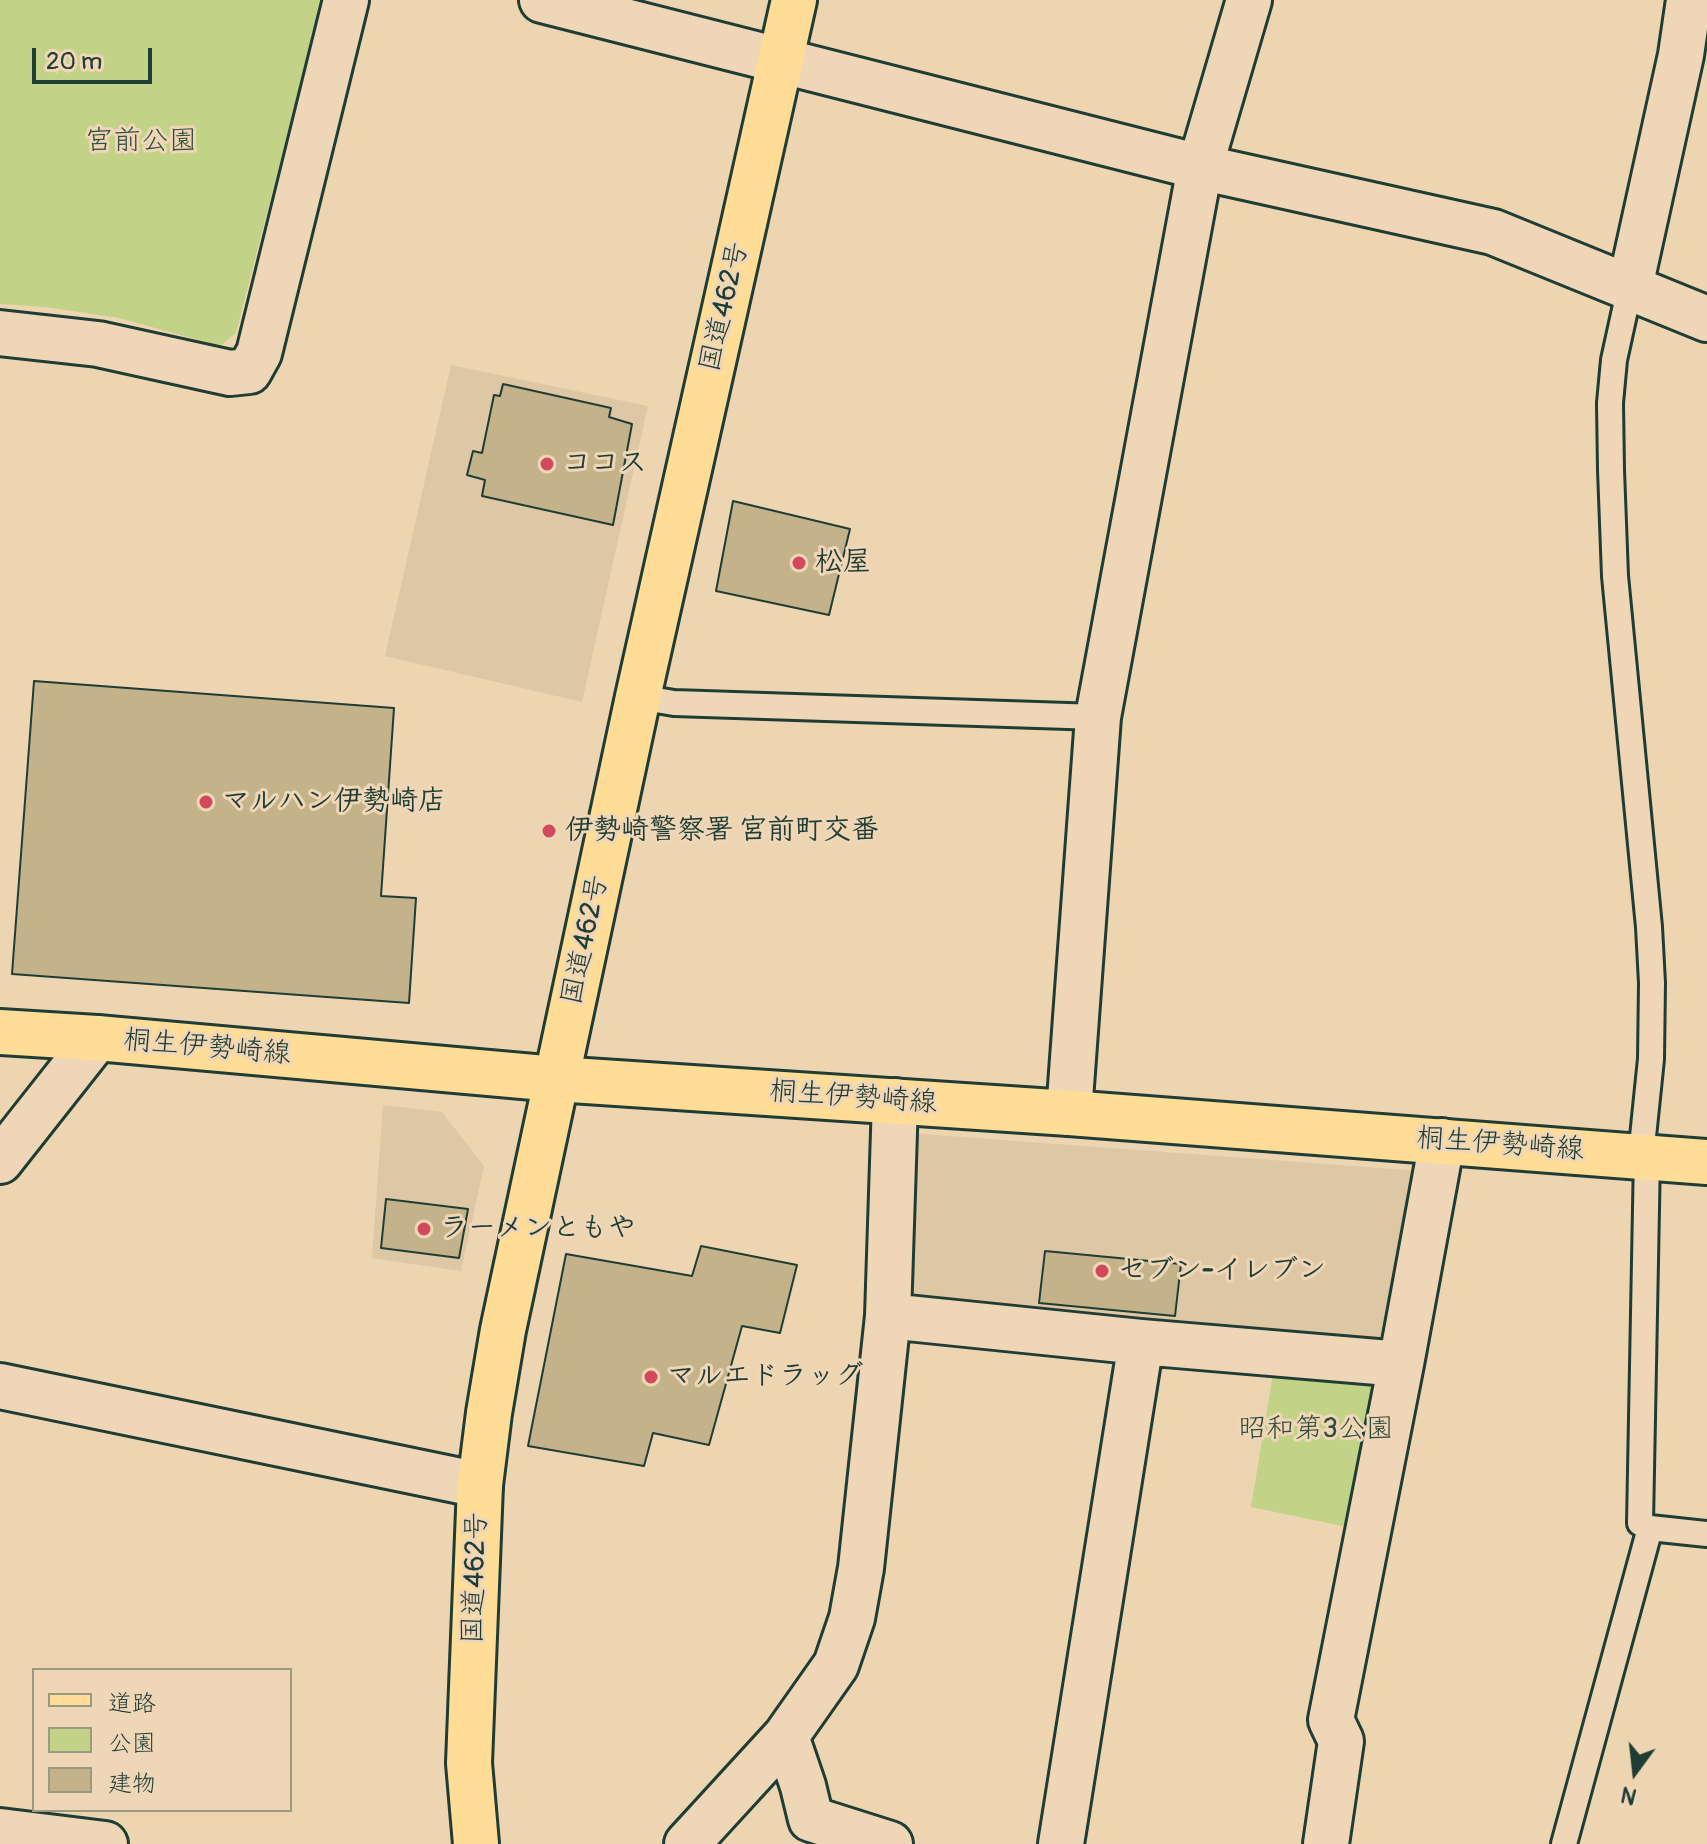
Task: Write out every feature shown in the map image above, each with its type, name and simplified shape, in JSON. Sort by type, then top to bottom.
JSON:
[{"type":"main road","name":"国道462号","points":[[476,1844],[469,1763],[480,1485],[503,1330],[638,697],[794,0]]},
{"type":"main road","name":"桐生伊勢崎線","points":[[0,1032],[556,1079],[1069,1113],[1707,1162]]},
{"type":"street","points":[[0,333],[98,344],[230,373],[249,371],[259,353],[346,0]]},
{"type":"street","points":[[542,0],[1200,167],[1493,232],[1707,319]]},
{"type":"street","points":[[1069,1113],[1098,717],[1200,167],[1249,0]]},
{"type":"street","points":[[1630,287],[1681,55],[1689,0]]},
{"type":"street","points":[[0,1161],[97,1038]]},
{"type":"street","points":[[687,1844],[786,1736],[836,1665],[852,1618],[861,1568],[888,1316],[895,1101]]},
{"type":"street","points":[[1326,1844],[1341,1741],[1331,1720],[1442,1141]]},
{"type":"street","points":[[888,1316],[1401,1364]]},
{"type":"street","points":[[1061,1844],[1141,1342]]},
{"type":"street","points":[[0,1386],[480,1485]]},
{"type":"street","points":[[786,1736],[811,1819],[890,1844]]},
{"type":"street","points":[[0,1831],[105,1844]]},
{"type":"lane","points":[[1630,287],[1614,360],[1610,403],[1615,576],[1652,983],[1651,1059],[1644,1156],[1640,1523],[1650,1528],[1707,1534]]},
{"type":"lane","points":[[638,697],[674,703],[1098,717]]},
{"type":"lane","points":[[1564,1844],[1650,1528]]},
{"type":"shaded area","points":[[451,365],[648,406],[582,702],[385,656]]},
{"type":"shaded area","points":[[383,1105],[442,1112],[484,1166],[461,1271],[372,1258]]},
{"type":"shaded area","points":[[909,1133],[1420,1171],[1393,1342],[904,1296]]},
{"type":"green space","name":"宮前公園","points":[[0,0],[322,0],[236,333],[220,346],[119,318],[0,304]]},
{"type":"green space","name":"昭和第3公園","points":[[1274,1368],[1366,1378],[1376,1398],[1347,1527],[1251,1507]]},
{"type":"building","name":"ココス","points":[[503,384],[611,408],[609,417],[632,424],[613,525],[482,496],[485,480],[467,475],[473,451],[482,453],[494,395],[500,396]]},
{"type":"building","points":[[733,501],[850,529],[829,615],[716,591]]},
{"type":"building","name":"マルハン伊勢崎店","points":[[34,681],[394,708],[381,896],[416,898],[409,1003],[12,974]]},
{"type":"building","name":"ラーメンともや","points":[[386,1199],[468,1209],[459,1258],[381,1248]]},
{"type":"building","points":[[701,1246],[797,1265],[780,1333],[742,1326],[709,1445],[653,1433],[644,1466],[528,1446],[566,1254],[692,1276]]},
{"type":"building","points":[[1045,1251],[1181,1264],[1175,1316],[1039,1303]]},
{"type":"place","name":"ココス","points":[[547,464]]},
{"type":"place","name":"松屋","points":[[799,563]]},
{"type":"place","name":"マルハン伊勢崎店","points":[[206,802]]},
{"type":"place","name":"伊勢崎警察署 宮前町交番","points":[[549,831]]},
{"type":"place","name":"ラーメンともや","points":[[424,1229]]},
{"type":"place","name":"セブン-イレブン","points":[[1102,1271]]},
{"type":"place","name":"マルエドラッグ","points":[[651,1377]]}]
